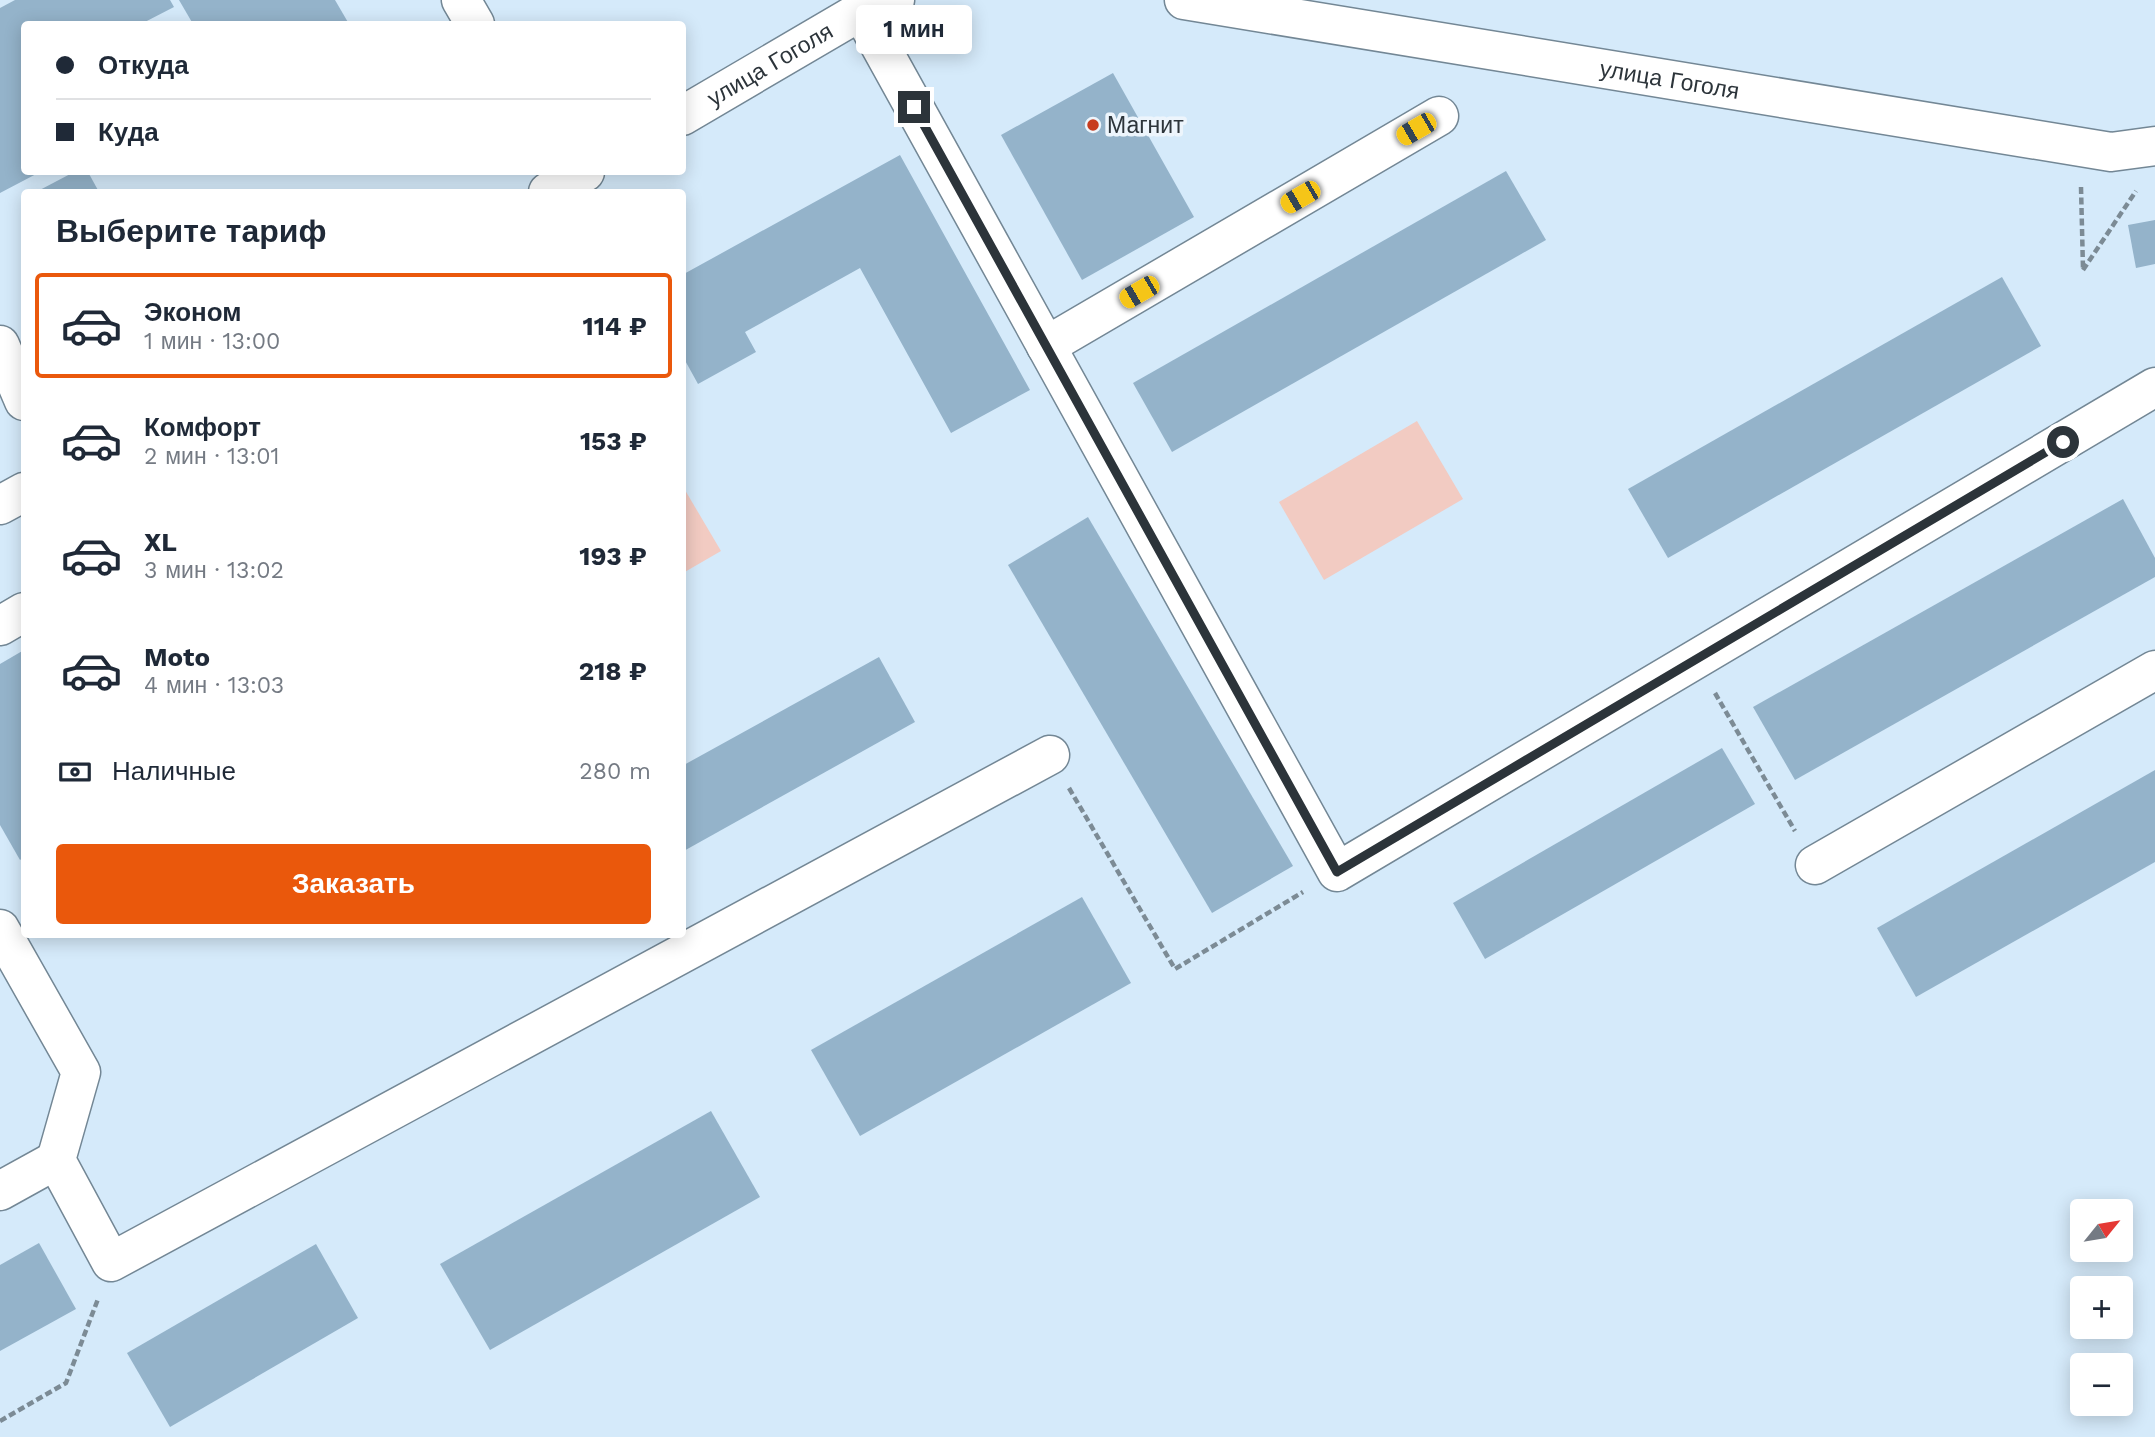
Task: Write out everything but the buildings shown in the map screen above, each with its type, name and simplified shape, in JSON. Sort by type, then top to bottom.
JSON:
[{"type":"street","points":[[461,0],[473,21]]},
{"type":"street","name":"улица Гоголя","points":[[1184,0],[2111,152],[2155,146]]},
{"type":"street","points":[[878,6],[1046,346],[1337,872],[2155,387]]},
{"type":"street","name":"улица Гоголя","points":[[686,114],[878,6]]},
{"type":"street","points":[[1046,346],[1439,116]]},
{"type":"street","points":[[0,345],[21,394]]},
{"type":"street","points":[[0,505],[21,494]]},
{"type":"street","points":[[0,626],[21,614]]},
{"type":"street","points":[[1815,865],[2155,670]]},
{"type":"street","points":[[0,929],[81,1072],[56,1160],[111,1262],[1050,755]]},
{"type":"street","points":[[0,1191],[56,1160]]},
{"type":"path","points":[[2081,181],[2083,270],[2139,187]]},
{"type":"path","points":[[1695,660],[1815,865]]},
{"type":"path","points":[[1050,755],[1175,969],[1337,872]]},
{"type":"path","points":[[0,1421],[66,1383],[111,1262]]},
{"type":"shaded area","points":[[1417,421],[1463,499],[1324,580],[1279,502]]},
{"type":"shaded area","points":[[686,492],[721,551],[686,571]]},
{"type":"place","name":"Магнит","points":[[1093,125]]},
{"type":"route","points":[[914,107],[1337,872],[2063,442]]}]
